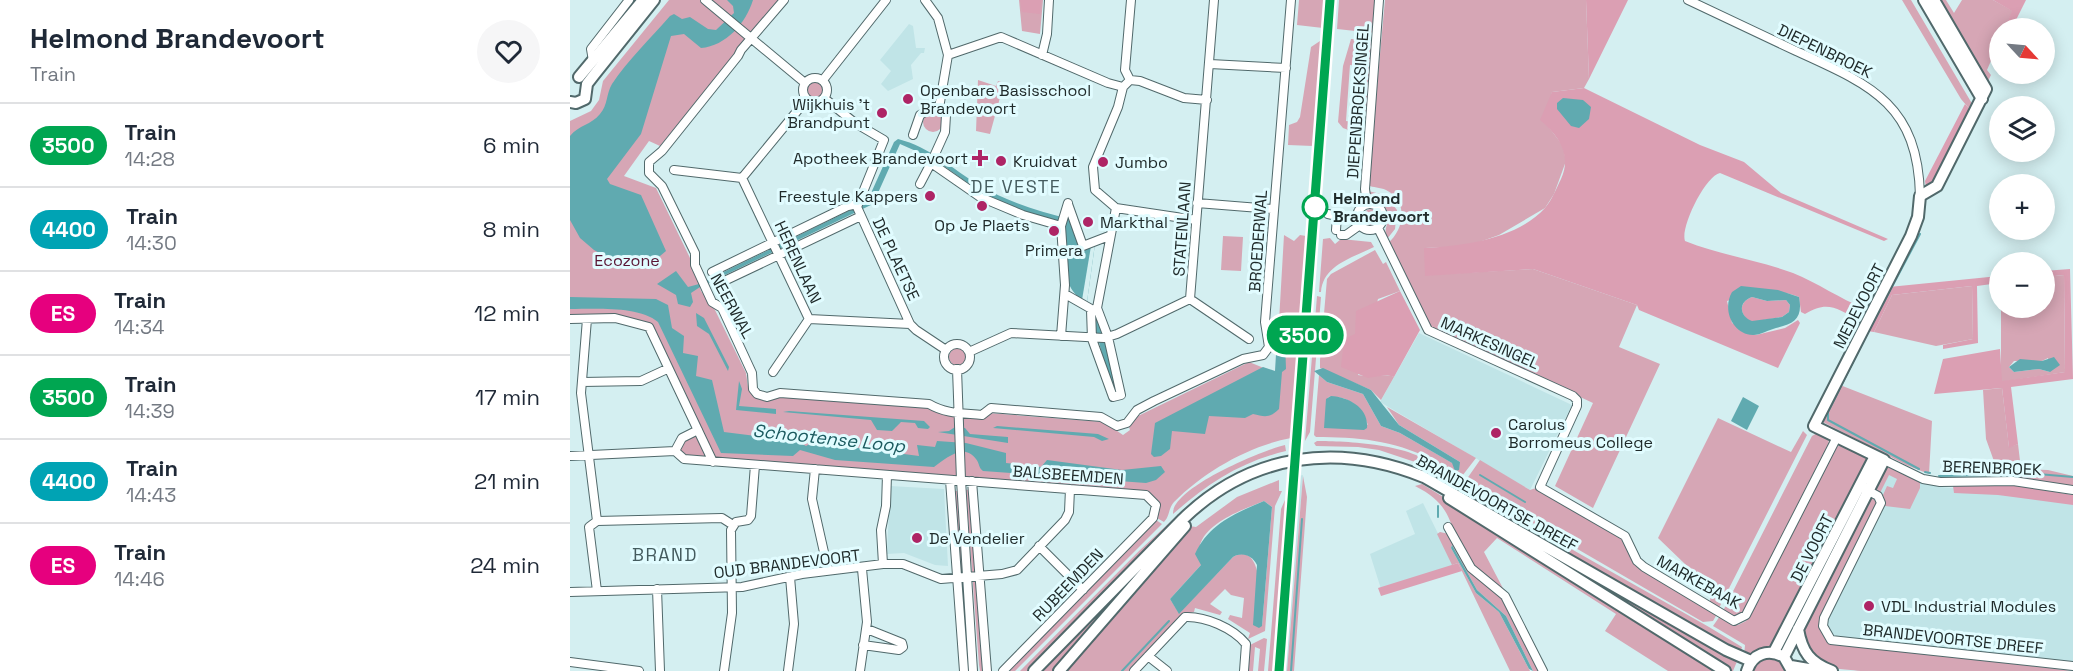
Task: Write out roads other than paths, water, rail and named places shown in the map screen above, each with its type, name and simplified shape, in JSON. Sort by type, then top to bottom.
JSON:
[{"type":"main road","points":[[575,78],[593,61],[643,0]]},
{"type":"main road","points":[[575,78],[654,0]]},
{"type":"main road","points":[[1924,0],[1984,94]]},
{"type":"main road","points":[[1934,0],[1984,94]]},
{"type":"main road","points":[[570,103],[585,99],[575,78]]},
{"type":"main road","points":[[1920,196],[1936,186],[1984,94]]},
{"type":"main road","name":"MEDEVOORT","points":[[1814,426],[1911,236],[1918,217],[1920,196]]},
{"type":"main road","name":"BERENBROEK","points":[[1814,426],[1880,458]]},
{"type":"main road","name":"BRANDEVOORTSE DREEF","points":[[1034,671],[1189,513],[1209,497],[1241,478],[1273,465],[1328,456],[1382,462],[1424,477],[1749,666]]},
{"type":"main road","name":"DE VOORT","points":[[1785,662],[1798,629],[1880,458]]},
{"type":"main road","name":"BRANDEVOORTSE DREEF","points":[[1059,671],[1188,524],[1212,502],[1243,484],[1274,472],[1316,463],[1381,468],[1427,485],[1725,671]]},
{"type":"main road","name":"DE VOORT","points":[[1785,662],[1864,489]]},
{"type":"main road","points":[[1798,629],[1802,650],[1808,658],[1816,665],[1832,671]]},
{"type":"main road","points":[[1749,666],[1761,654],[1820,671]]},
{"type":"street","points":[[593,61],[591,49],[629,0]]},
{"type":"street","points":[[705,0],[805,83]]},
{"type":"street","points":[[751,38],[784,0]]},
{"type":"street","points":[[823,80],[886,0]]},
{"type":"street","points":[[925,0],[938,18],[948,55],[939,108]]},
{"type":"street","points":[[1042,55],[1047,34],[1049,0]]},
{"type":"street","points":[[1130,80],[1125,70],[1131,0]]},
{"type":"street","name":"STATENLAAN","points":[[1101,338],[1190,299],[1214,0]]},
{"type":"street","name":"BROEDERWAL","points":[[959,414],[982,415],[991,408],[1101,417],[1121,426],[1131,419],[1137,410],[1154,401],[1243,359],[1265,354],[1270,344],[1265,321],[1291,0]]},
{"type":"street","name":"DIEPENBROEKSINGEL","points":[[1360,225],[1358,211],[1367,204],[1365,189],[1379,0]]},
{"type":"street","name":"DIEPENBROEK","points":[[1688,0],[1844,73],[1875,91],[1907,130],[1918,161],[1920,196]]},
{"type":"street","name":"NEERWAL","points":[[751,38],[648,165],[649,173],[662,186],[695,253],[695,266],[708,281],[712,302],[722,308],[752,373],[753,389],[761,396],[780,393],[929,404],[943,412],[959,414]]},
{"type":"street","points":[[948,55],[1001,38],[1108,83],[1123,87]]},
{"type":"street","points":[[1210,64],[1286,68]]},
{"type":"street","points":[[813,78],[823,80],[827,89],[824,98],[816,102],[807,99],[803,92],[805,83],[813,78]]},
{"type":"street","points":[[1130,80],[1123,87],[1118,107],[1093,167],[1094,187],[1116,207],[1196,220]]},
{"type":"street","points":[[1130,80],[1140,81],[1184,98],[1207,100]]},
{"type":"street","name":"DE PLAETSE","points":[[824,98],[855,123],[884,140],[859,209],[910,324]]},
{"type":"street","points":[[674,170],[742,178],[807,99]]},
{"type":"street","points":[[914,135],[920,115],[933,106],[946,115],[945,132],[920,184]]},
{"type":"street","points":[[933,159],[980,197],[1023,215],[1062,222]]},
{"type":"street","name":"HERENLAAN","points":[[742,178],[809,319],[910,324]]},
{"type":"street","points":[[1061,336],[1065,294],[1062,222],[1068,203],[1083,246],[1109,236]]},
{"type":"street","points":[[1197,203],[1273,209]]},
{"type":"street","points":[[1328,214],[1337,216],[1339,232],[1346,235],[1360,225],[1369,230],[1378,228],[1384,219],[1382,210],[1376,204],[1367,204]]},
{"type":"street","points":[[708,281],[777,248],[848,206],[859,209]]},
{"type":"street","points":[[1065,294],[1094,310],[1101,338],[1121,395],[1113,397],[1094,310],[1116,207]]},
{"type":"street","points":[[708,281],[859,209]]},
{"type":"street","name":"MARKESINGEL","points":[[1378,228],[1428,330],[1574,396],[1577,400],[1577,406],[1539,487]]},
{"type":"street","points":[[1190,299],[1249,339]]},
{"type":"street","points":[[570,319],[615,318],[649,327],[713,462]]},
{"type":"street","points":[[587,319],[582,382],[597,521]]},
{"type":"street","points":[[774,372],[809,319]]},
{"type":"street","points":[[910,324],[946,350]]},
{"type":"street","points":[[969,352],[1011,333],[1101,338]]},
{"type":"street","points":[[946,350],[959,344],[969,352]]},
{"type":"street","points":[[946,350],[945,361],[950,367],[957,369],[968,364],[969,352]]},
{"type":"street","points":[[582,382],[640,381],[667,369]]},
{"type":"street","points":[[957,369],[961,480],[975,671]]},
{"type":"street","points":[[570,456],[675,451],[682,438],[698,430]]},
{"type":"street","name":"MARKEBAAK","points":[[1539,487],[1625,536],[1637,561],[1644,567],[1734,621],[1741,620],[1746,615],[1837,437]]},
{"type":"street","name":"BALSBEEMDEN","points":[[675,451],[684,459],[713,462],[1141,494],[1156,505],[1153,518]]},
{"type":"street","name":"BERENBROEK","points":[[1880,458],[1923,479],[1940,482],[2013,481],[2073,490]]},
{"type":"street","points":[[733,525],[751,516],[755,465]]},
{"type":"street","points":[[815,469],[812,499],[828,570]]},
{"type":"street","points":[[884,564],[881,530],[886,506],[887,475]]},
{"type":"street","points":[[950,480],[964,671]]},
{"type":"street","points":[[972,481],[987,671]]},
{"type":"street","name":"OUD BRANDEVOORT","points":[[570,592],[732,587],[828,570],[862,569],[884,564],[903,564],[941,579],[1002,574],[1017,570],[1065,520],[1069,512],[1070,489]]},
{"type":"street","name":"BRANDEVOORTSE DREEF","points":[[1864,489],[1878,496],[1881,502],[1824,618],[1823,626],[1832,640],[2073,666]]},
{"type":"street","points":[[597,591],[589,527],[597,521],[722,518],[733,525]]},
{"type":"street","name":"RUBEEMDEN","points":[[1003,671],[1153,518]]},
{"type":"street","points":[[724,671],[732,614],[733,525]]},
{"type":"street","points":[[1448,527],[1471,568],[1505,596],[1543,671]]},
{"type":"street","points":[[1039,546],[1083,590]]},
{"type":"street","points":[[860,671],[867,629],[862,569]]},
{"type":"street","points":[[788,671],[794,624],[790,577]]},
{"type":"street","points":[[657,590],[660,671]]},
{"type":"street","points":[[1134,671],[1185,617],[1195,616],[1225,628],[1246,644],[1244,671]]},
{"type":"street","points":[[863,645],[899,650],[903,647],[902,643],[867,629]]},
{"type":"street","points":[[1148,656],[1167,671]]},
{"type":"street","points":[[570,662],[639,671]]},
{"type":"water","points":[[727,0],[753,0],[740,25],[727,38],[701,48],[684,34],[671,36],[641,134],[607,179],[610,184],[641,195],[666,251],[654,261],[636,263],[612,260],[594,250],[580,238],[570,220],[570,136],[600,114],[610,88],[618,75],[670,16],[674,14],[682,19],[690,17],[708,29],[716,30],[734,13],[733,6]]},
{"type":"water","points":[[1563,98],[1583,100],[1591,107],[1589,119],[1579,128],[1571,126],[1557,109],[1557,103]]},
{"type":"water","points":[[898,139],[931,153],[979,185],[1001,196],[1070,219],[1081,249],[1095,244],[1087,302],[1071,288],[1067,278],[1064,256],[1066,223],[1015,209],[975,188],[934,159],[900,144],[873,204],[700,287],[691,293],[693,302],[690,307],[678,304],[676,295],[657,284],[676,271],[688,287],[699,284],[867,202],[894,142]]},
{"type":"water","points":[[1741,286],[1778,290],[1799,297],[1800,310],[1793,322],[1756,335],[1746,334],[1739,330],[1731,320],[1728,306],[1732,292]],"holes":[[[1752,297],[1767,301],[1786,300],[1790,305],[1789,312],[1782,317],[1752,321],[1743,313],[1742,305],[1747,299]]]},
{"type":"water","points":[[570,297],[656,299],[668,305],[672,328],[684,336],[683,353],[698,356],[696,376],[712,380],[724,432],[797,441],[806,446],[813,442],[919,456],[917,445],[935,447],[937,441],[966,443],[1006,453],[1006,463],[1041,467],[1047,460],[1122,470],[1161,466],[1165,472],[1156,480],[1146,483],[983,471],[976,459],[966,452],[955,454],[934,467],[835,460],[800,450],[793,456],[721,453],[658,322],[640,313],[629,311],[570,309]]},
{"type":"water","points":[[696,313],[704,318],[729,367],[728,371],[709,334],[697,326]]},
{"type":"water","points":[[1099,318],[1119,393],[1113,395],[1093,320]]},
{"type":"water","points":[[1277,337],[1284,337],[1285,340],[1286,369],[1282,372],[1279,409],[1267,416],[1253,414],[1245,418],[1209,416],[1205,434],[1172,431],[1170,449],[1161,456],[1154,457],[1151,454],[1155,423],[1263,367],[1275,371]]},
{"type":"water","points":[[2054,357],[2060,365],[2050,372],[2039,369],[2014,372],[2009,367],[2020,359],[2042,361]]},
{"type":"water","points":[[1323,368],[1371,390],[1399,425],[1460,462],[1459,470],[1455,471],[1452,463],[1400,433],[1381,426],[1363,394],[1327,382],[1314,371]]},
{"type":"water","points":[[739,381],[742,389],[739,406],[776,409],[776,414],[736,410]]},
{"type":"water","points":[[1331,396],[1351,401],[1361,409],[1367,421],[1367,428],[1364,430],[1324,428],[1326,399]]},
{"type":"water","points":[[1743,397],[1759,406],[1747,430],[1731,421]]},
{"type":"water","points":[[783,412],[924,421],[930,427],[928,429],[918,428],[915,423],[901,422],[892,431],[877,430],[871,420]]},
{"type":"water","points":[[997,426],[1098,434],[1109,439],[1102,441],[1094,437],[993,428]]},
{"type":"water","points":[[955,427],[965,428],[970,434],[1008,437],[1008,443],[938,432],[949,431]]},
{"type":"water","points":[[1264,501],[1272,507],[1262,626],[1259,628],[1253,625],[1257,565],[1250,557],[1243,555],[1233,557],[1179,614],[1170,599],[1201,565],[1195,554],[1207,535],[1224,521]]},
{"type":"water","points":[[1452,545],[1477,590],[1506,616],[1533,671],[1529,669],[1499,612],[1476,593],[1451,548]]},
{"type":"waterway","points":[[1868,332],[1920,234]]},
{"type":"waterway","points":[[1863,342],[1828,412],[1828,420],[1919,469]]},
{"type":"waterway","points":[[1939,476],[1994,475],[2001,471],[2073,477]]},
{"type":"waterway","points":[[1925,472],[1930,473]]},
{"type":"waterway","points":[[1480,475],[1525,502]]},
{"type":"waterway","name":"Schootense Loop","points":[[1438,506],[1438,517]]},
{"type":"waterway","points":[[1291,671],[1302,519]]},
{"type":"waterway","points":[[1122,671],[1169,621]]},
{"type":"railway","points":[[1283,671],[1334,0]]},
{"type":"train","name":"3500","points":[[1279,671],[1330,0]]},
{"type":"place","name":"Openbare Basisschool Brandevoort","points":[[908,99]]},
{"type":"place","name":"Wijkhuis 't Brandpunt","points":[[882,113]]},
{"type":"place","name":"Apotheek Brandevoort","points":[[980,158]]},
{"type":"place","name":"Kruidvat","points":[[1001,161]]},
{"type":"place","name":"Jumbo","points":[[1103,162]]},
{"type":"place","name":"Freestyle Kappers","points":[[930,196]]},
{"type":"place","name":"Op Je Plaets","points":[[982,206]]},
{"type":"place","name":"Helmond Brandevoort","points":[[1315,207]]},
{"type":"place","name":"Markthal","points":[[1088,222]]},
{"type":"place","name":"Primera","points":[[1054,231]]},
{"type":"place","name":"Carolus Borromeus College","points":[[1496,433]]},
{"type":"place","name":"De Vendelier","points":[[917,538]]},
{"type":"place","name":"VDL Industrial Modules","points":[[1869,606]]},
{"type":"district","name":"DE VESTE","points":[[1016,186]]},
{"type":"district","name":"BRAND","points":[[665,554]]},
{"type":"park label","name":"Ecozone","points":[[627,260]]}]
